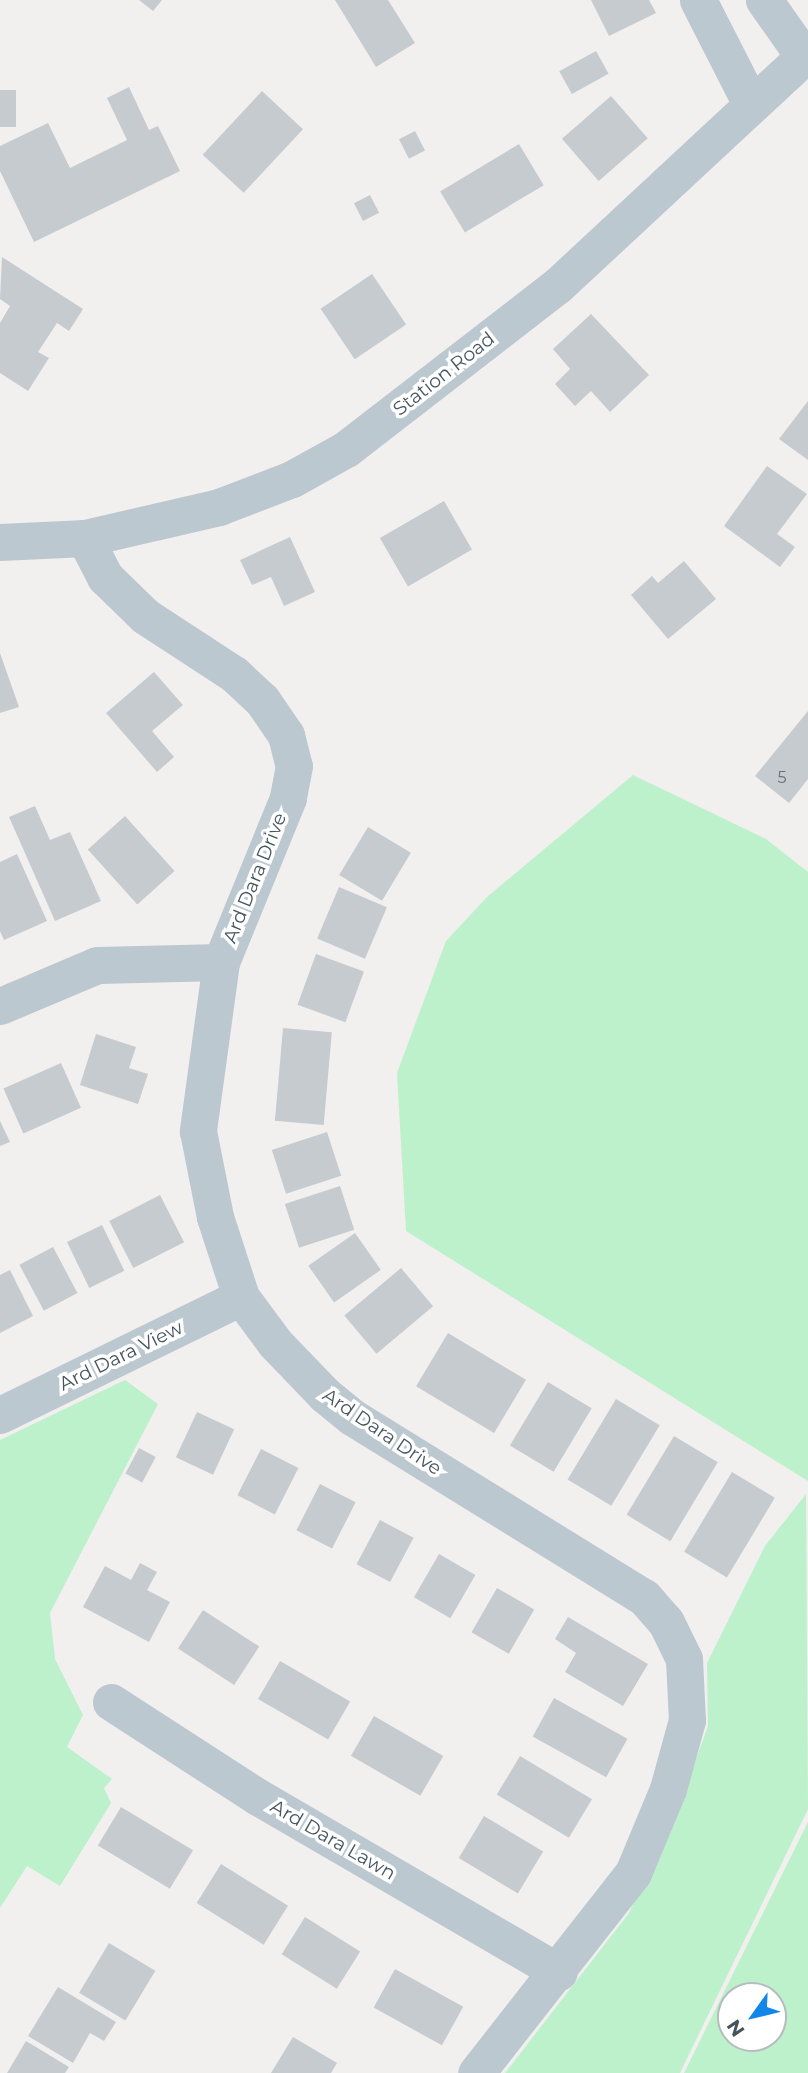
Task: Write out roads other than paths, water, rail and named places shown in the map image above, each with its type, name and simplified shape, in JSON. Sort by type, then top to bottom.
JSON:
[{"type":"street","points":[[698,0],[751,104]]},
{"type":"street","points":[[764,0],[806,55]]},
{"type":"street","name":"Station Road","points":[[0,542],[85,538],[219,506],[292,479],[346,449],[557,286],[806,55]]},
{"type":"street","name":"Ard Dara Drive","points":[[85,538],[105,577],[145,615],[234,674],[262,700],[286,735],[294,766],[288,798],[220,962],[198,1131],[215,1217],[241,1297],[275,1343],[325,1395],[352,1417],[643,1597],[666,1622],[684,1658],[687,1720],[668,1790],[633,1873],[559,1972],[476,2073]]},
{"type":"street","points":[[0,1006],[97,965],[220,962]]},
{"type":"street","name":"Ard Dara View","points":[[0,1415],[241,1297]]},
{"type":"street","name":"Ard Dara Lawn","points":[[111,1702],[258,1797],[559,1972]]}]
